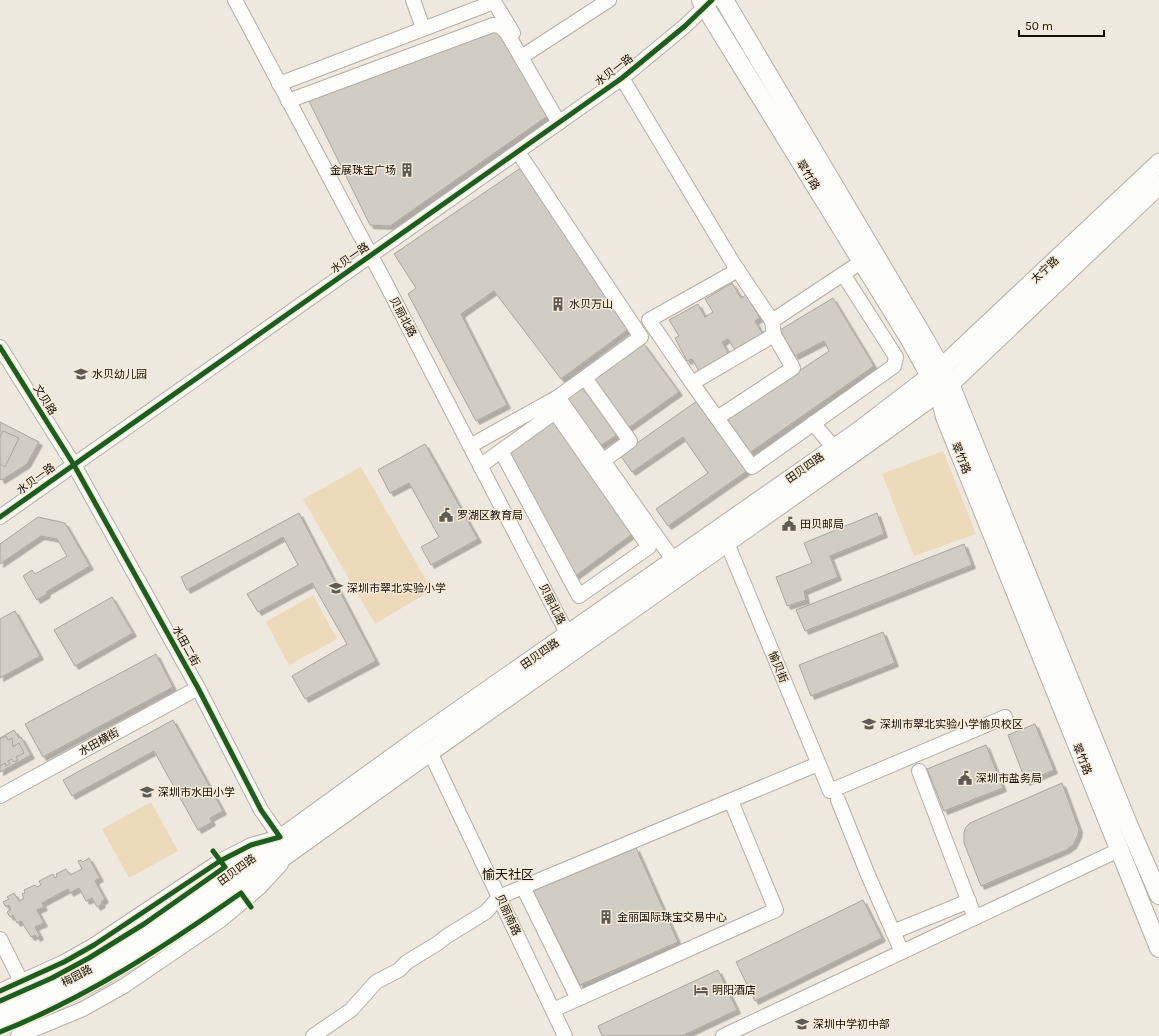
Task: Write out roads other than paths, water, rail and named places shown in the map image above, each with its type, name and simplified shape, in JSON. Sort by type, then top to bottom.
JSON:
[{"type":"main road","name":"翠竹路","points":[[724,0],[944,388],[1159,896]]},
{"type":"main road","name":"翠竹路","points":[[706,2],[861,262],[909,338],[935,372]]},
{"type":"main road","name":"太宁路","points":[[935,372],[1159,162]]},
{"type":"main road","name":"太宁路","points":[[944,388],[1159,185]]},
{"type":"main road","name":"田贝四路","points":[[285,844],[430,752],[727,543],[864,437],[935,372]]},
{"type":"main road","name":"翠竹路","points":[[944,388],[948,425],[1159,948]]},
{"type":"main road","name":"田贝四路","points":[[154,938],[285,844],[568,635],[834,448],[864,437],[944,388]]},
{"type":"main road","name":"梅园路","points":[[0,1012],[69,981],[154,938]]},
{"type":"main road","name":"梅园路","points":[[0,1025],[45,1006],[98,979],[154,938]]},
{"type":"street","name":"贝丽北路","points":[[235,0],[371,256],[568,635]]},
{"type":"street","points":[[413,0],[423,28]]},
{"type":"street","points":[[526,54],[609,0]]},
{"type":"street","points":[[279,84],[494,1],[526,54],[562,121]]},
{"type":"street","name":"水贝一路","points":[[0,517],[622,78],[685,26],[706,2]]},
{"type":"street","points":[[288,101],[493,25],[500,26],[507,33],[562,121]]},
{"type":"street","points":[[622,78],[738,270],[772,321],[774,335],[792,368],[717,418]]},
{"type":"street","points":[[470,446],[558,397],[641,337],[518,152]]},
{"type":"street","points":[[772,321],[861,262]]},
{"type":"street","points":[[738,270],[649,320],[752,467],[894,366],[896,357],[843,274]]},
{"type":"street","points":[[692,383],[774,335]]},
{"type":"street","name":"文贝路","points":[[0,347],[74,465]]},
{"type":"street","points":[[585,378],[630,441],[604,460]]},
{"type":"street","points":[[558,397],[674,561]]},
{"type":"street","points":[[480,466],[555,412],[649,548],[579,596],[501,451]]},
{"type":"street","points":[[813,423],[834,448]]},
{"type":"street","name":"水田二街","points":[[74,465],[198,688],[261,810],[285,844]]},
{"type":"street","name":"愉贝街","points":[[727,543],[818,764],[834,795],[902,952]]},
{"type":"street","name":"水田横街","points":[[0,796],[198,688]]},
{"type":"street","points":[[834,795],[1005,717]]},
{"type":"street","name":"贝丽南路","points":[[430,752],[565,1036]]},
{"type":"street","points":[[313,1036],[351,1010],[376,982],[399,970],[407,962],[486,912],[499,897],[818,764]]},
{"type":"street","points":[[919,771],[975,918]]},
{"type":"street","points":[[553,1010],[776,910],[731,801]]},
{"type":"street","points":[[0,991],[64,962],[94,945],[220,861],[251,845],[285,844],[274,873],[259,888],[221,920],[156,966],[124,986],[83,1009],[18,1036]]},
{"type":"street","points":[[723,1036],[1119,850]]},
{"type":"street","points":[[523,887],[578,999]]},
{"type":"street","points":[[893,932],[969,901]]},
{"type":"street","points":[[0,939],[21,981]]},
{"type":"place","name":"金展珠宝广场","points":[[407,170]]},
{"type":"place","name":"水贝万山","points":[[558,304]]},
{"type":"place","name":"水贝幼儿园","points":[[81,374]]},
{"type":"place","name":"罗湖区教育局","points":[[446,515]]},
{"type":"place","name":"田贝邮局","points":[[789,524]]},
{"type":"place","name":"深圳市翠北实验小学","points":[[336,588]]},
{"type":"place","name":"深圳市翠北实验小学愉贝校区","points":[[869,724]]},
{"type":"place","name":"深圳市盐务局","points":[[965,778]]},
{"type":"place","name":"深圳市水田小学","points":[[147,792]]},
{"type":"place","name":"金丽国际珠宝交易中心","points":[[606,917]]},
{"type":"place","name":"明阳酒店","points":[[701,990]]},
{"type":"place","name":"深圳中学初中部","points":[[802,1024]]},
{"type":"district","name":"愉天社区","points":[[508,874]]}]
